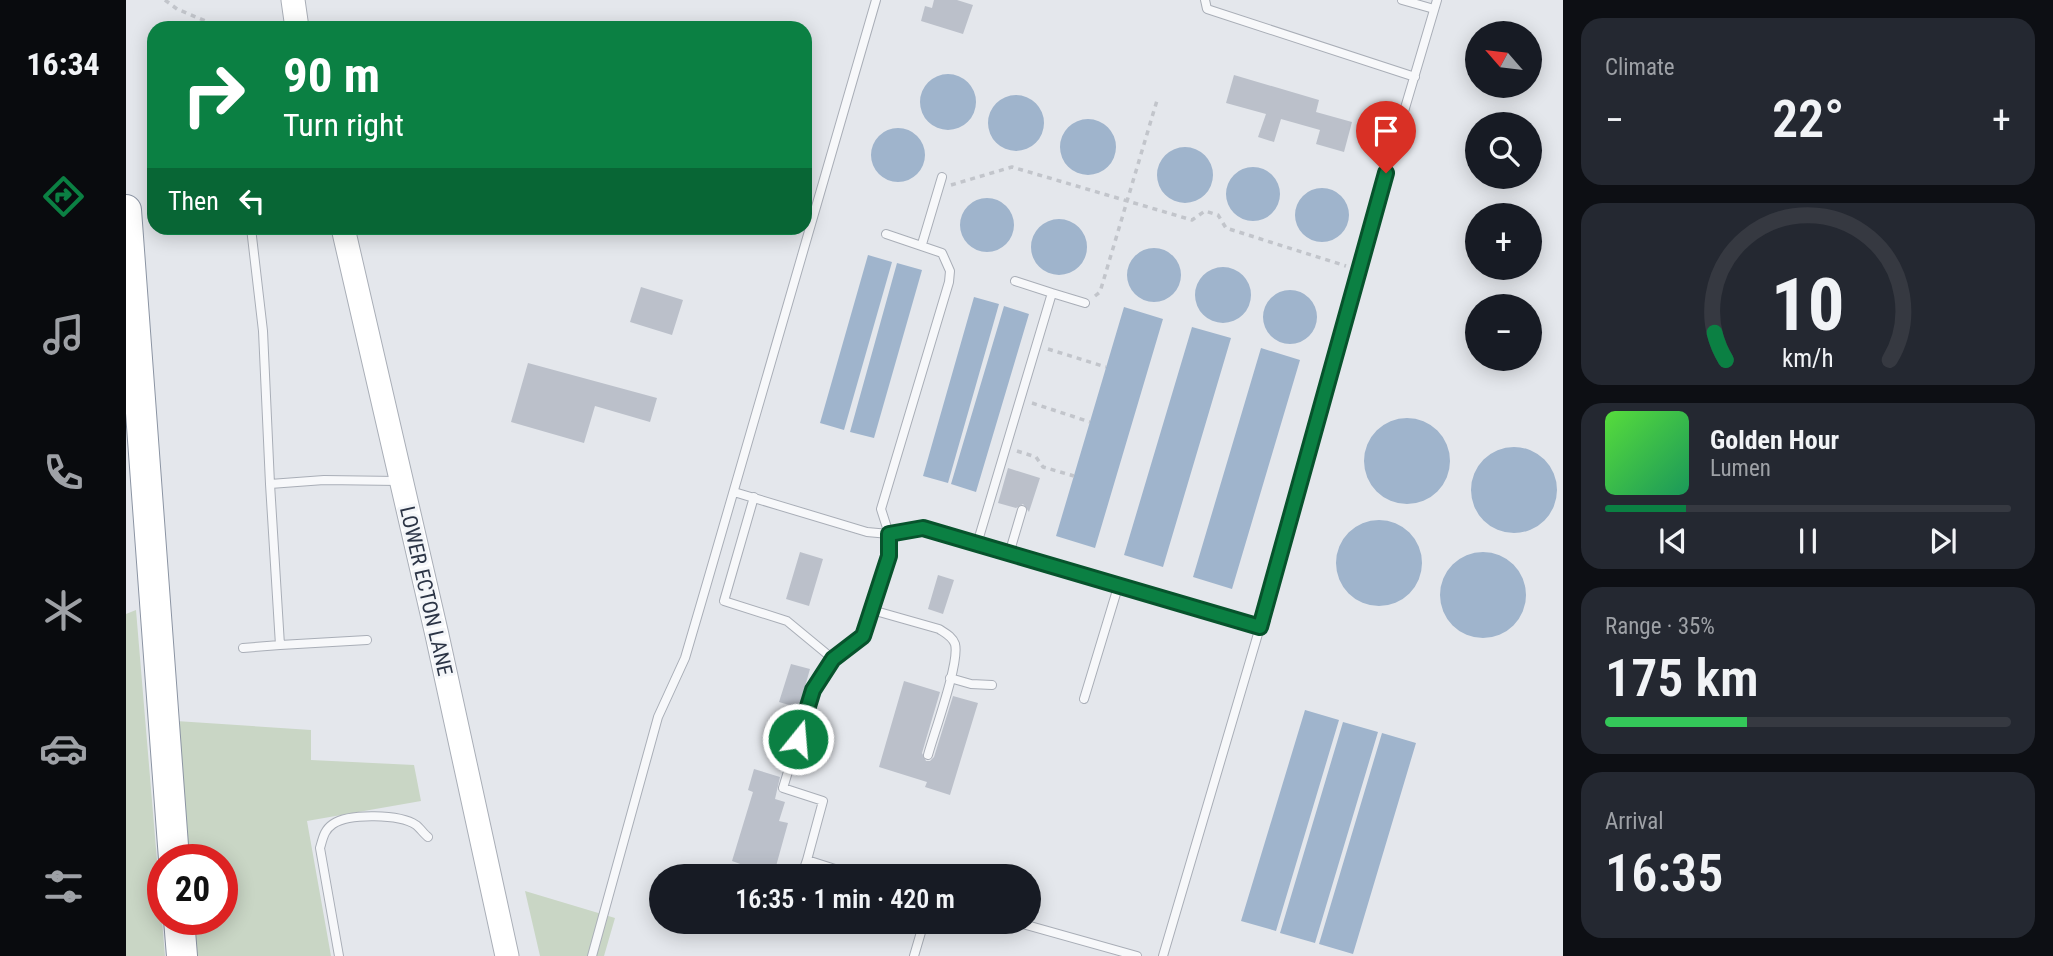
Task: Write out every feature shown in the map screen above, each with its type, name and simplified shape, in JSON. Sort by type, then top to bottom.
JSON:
[{"type":"highway","points":[[126,210],[173,844]]},
{"type":"highway","points":[[180,935],[182,956]]},
{"type":"street","points":[[293,0],[296,21]]},
{"type":"street","name":"LOWER ECTON LANE","points":[[345,235],[507,956]]},
{"type":"lane","points":[[812,222],[876,0]]},
{"type":"lane","points":[[1205,0],[1207,9],[1415,77]]},
{"type":"lane","points":[[1163,956],[1260,627],[1357,270],[1436,4],[1402,0]]},
{"type":"lane","points":[[922,244],[942,177]]},
{"type":"lane","points":[[806,864],[823,801],[783,788],[813,690],[833,659],[863,636],[872,610],[889,556],[889,534],[881,509],[950,271],[942,253],[887,234]]},
{"type":"lane","points":[[252,235],[262,331],[280,645]]},
{"type":"lane","points":[[592,956],[658,717],[685,658],[808,235]]},
{"type":"lane","points":[[1015,281],[1085,303]]},
{"type":"lane","points":[[977,544],[1052,293]]},
{"type":"lane","points":[[270,484],[324,480],[401,481]]},
{"type":"lane","points":[[734,492],[867,531],[889,534],[923,528],[1260,627]]},
{"type":"lane","points":[[754,497],[724,601],[787,621],[833,659]]},
{"type":"lane","points":[[1009,554],[1022,510]]},
{"type":"lane","points":[[1084,699],[1118,587]]},
{"type":"lane","points":[[872,610],[939,629],[949,635],[956,646],[950,678],[928,755]]},
{"type":"lane","points":[[243,648],[367,640]]},
{"type":"lane","points":[[950,678],[971,684],[992,685]]},
{"type":"lane","points":[[339,956],[320,848],[324,833],[335,822],[397,817],[416,825],[428,837]]},
{"type":"lane","points":[[807,860],[819,864]]},
{"type":"lane","points":[[1041,929],[1137,956]]},
{"type":"lane","points":[[914,956],[920,934]]},
{"type":"path","points":[[165,0],[177,9],[205,21]]},
{"type":"path","points":[[1085,303],[1100,292],[1158,97]]},
{"type":"path","points":[[938,188],[1012,167],[1192,220],[1205,211],[1219,215],[1226,229],[1357,270]]},
{"type":"path","points":[[1036,346],[1106,367]]},
{"type":"path","points":[[1020,400],[1090,422]]},
{"type":"path","points":[[1006,447],[1037,457],[1043,467],[1073,476]]},
{"type":"green space","points":[[136,610],[156,844],[147,844],[147,935],[163,935],[165,956],[126,956],[126,614]]},
{"type":"green space","points":[[176,721],[311,730],[311,760],[414,765],[421,801],[307,821],[331,956],[189,956],[186,935],[238,935],[238,844],[179,844]]},
{"type":"green space","points":[[525,891],[615,918],[604,956],[540,956]]},
{"type":"water","points":[[948,74],[963,79],[971,87],[976,102],[971,117],[963,125],[948,130],[933,125],[925,117],[920,102],[925,87],[933,79]]},
{"type":"water","points":[[1016,95],[1031,100],[1039,108],[1044,123],[1039,138],[1031,146],[1016,151],[1001,146],[993,138],[988,123],[993,108],[1001,100]]},
{"type":"water","points":[[1088,119],[1103,124],[1111,132],[1116,147],[1111,162],[1103,170],[1088,175],[1073,170],[1065,162],[1060,147],[1065,132],[1073,124]]},
{"type":"water","points":[[903,128],[913,132],[921,140],[925,155],[921,170],[913,178],[893,182],[883,178],[875,170],[871,150],[875,140],[883,132]]},
{"type":"water","points":[[1185,147],[1200,152],[1208,160],[1213,175],[1208,190],[1200,198],[1185,203],[1170,198],[1162,190],[1157,175],[1162,160],[1170,152]]},
{"type":"water","points":[[1258,167],[1268,171],[1276,179],[1280,194],[1276,209],[1268,217],[1248,221],[1238,217],[1230,209],[1226,189],[1230,179],[1238,171]]},
{"type":"water","points":[[1327,188],[1337,192],[1345,200],[1349,215],[1345,230],[1337,238],[1317,242],[1307,238],[1299,230],[1295,210],[1299,200],[1307,192]]},
{"type":"water","points":[[992,198],[1002,202],[1010,210],[1014,225],[1010,240],[1002,248],[982,252],[972,248],[964,240],[960,220],[964,210],[972,202]]},
{"type":"water","points":[[1059,219],[1074,224],[1082,232],[1087,247],[1082,262],[1074,270],[1059,275],[1044,270],[1036,262],[1031,247],[1036,232],[1044,224]]},
{"type":"water","points":[[1159,248],[1169,252],[1177,260],[1181,275],[1177,290],[1169,298],[1149,302],[1139,298],[1131,290],[1127,270],[1131,260],[1139,252]]},
{"type":"water","points":[[868,255],[892,262],[844,430],[820,423]]},
{"type":"water","points":[[897,263],[922,270],[874,438],[850,432]]},
{"type":"water","points":[[1223,267],[1238,272],[1246,280],[1251,295],[1246,310],[1238,318],[1223,323],[1208,318],[1200,310],[1195,295],[1200,280],[1208,272]]},
{"type":"water","points":[[1295,290],[1305,294],[1313,302],[1317,317],[1313,332],[1305,340],[1285,344],[1275,340],[1267,332],[1263,312],[1267,302],[1275,294]]},
{"type":"water","points":[[974,297],[999,304],[948,483],[923,476]]},
{"type":"water","points":[[1004,306],[1029,314],[976,492],[951,484]]},
{"type":"water","points":[[1124,307],[1163,319],[1095,548],[1056,536]]},
{"type":"water","points":[[1192,327],[1231,338],[1163,567],[1124,555]]},
{"type":"water","points":[[1261,348],[1300,360],[1232,589],[1193,577]]},
{"type":"water","points":[[1407,418],[1423,422],[1437,431],[1446,445],[1450,461],[1446,477],[1437,491],[1423,500],[1407,504],[1391,500],[1377,491],[1368,477],[1364,461],[1368,445],[1377,431],[1391,422]]},
{"type":"water","points":[[1514,447],[1530,451],[1544,460],[1553,474],[1557,490],[1553,506],[1544,520],[1530,529],[1514,533],[1498,529],[1484,520],[1475,506],[1471,490],[1475,474],[1484,460],[1498,451]]},
{"type":"water","points":[[1379,520],[1395,524],[1409,533],[1418,547],[1422,563],[1418,579],[1409,593],[1395,602],[1379,606],[1363,602],[1349,593],[1340,579],[1336,563],[1340,547],[1349,533],[1363,524]]},
{"type":"water","points":[[1483,552],[1499,556],[1513,565],[1522,579],[1526,595],[1522,611],[1513,625],[1499,634],[1483,638],[1467,634],[1453,625],[1444,611],[1440,595],[1444,579],[1453,565],[1467,556]]},
{"type":"water","points":[[1305,710],[1339,720],[1276,931],[1241,921]]},
{"type":"water","points":[[1343,722],[1378,732],[1315,943],[1280,933]]},
{"type":"water","points":[[1382,733],[1416,743],[1353,954],[1319,944]]},
{"type":"building","points":[[934,0],[957,0],[973,5],[963,34],[921,21],[925,6],[932,8]]},
{"type":"building","points":[[1234,75],[1319,100],[1316,112],[1352,122],[1344,152],[1316,144],[1320,130],[1281,119],[1274,142],[1258,137],[1266,114],[1226,103]]},
{"type":"building","points":[[641,287],[683,300],[672,335],[630,322]]},
{"type":"building","points":[[528,363],[657,398],[650,422],[595,406],[584,443],[511,422]]},
{"type":"building","points":[[1008,468],[1040,478],[1029,512],[1023,504],[1016,508],[998,503]]},
{"type":"building","points":[[800,552],[823,559],[809,606],[786,599]]},
{"type":"building","points":[[938,575],[954,580],[943,614],[928,609]]},
{"type":"building","points":[[791,664],[810,669],[799,708],[779,702]]},
{"type":"building","points":[[904,681],[940,692],[922,753],[926,761],[934,757],[953,696],[978,703],[950,795],[925,787],[927,782],[879,767]]},
{"type":"building","points":[[754,769],[780,777],[775,799],[785,802],[779,821],[788,823],[777,864],[740,864],[732,861],[753,792],[748,790]]},
{"type":"route","points":[[798,739],[813,690],[833,659],[863,636],[889,556],[889,534],[923,528],[1260,627],[1386,173]]}]
